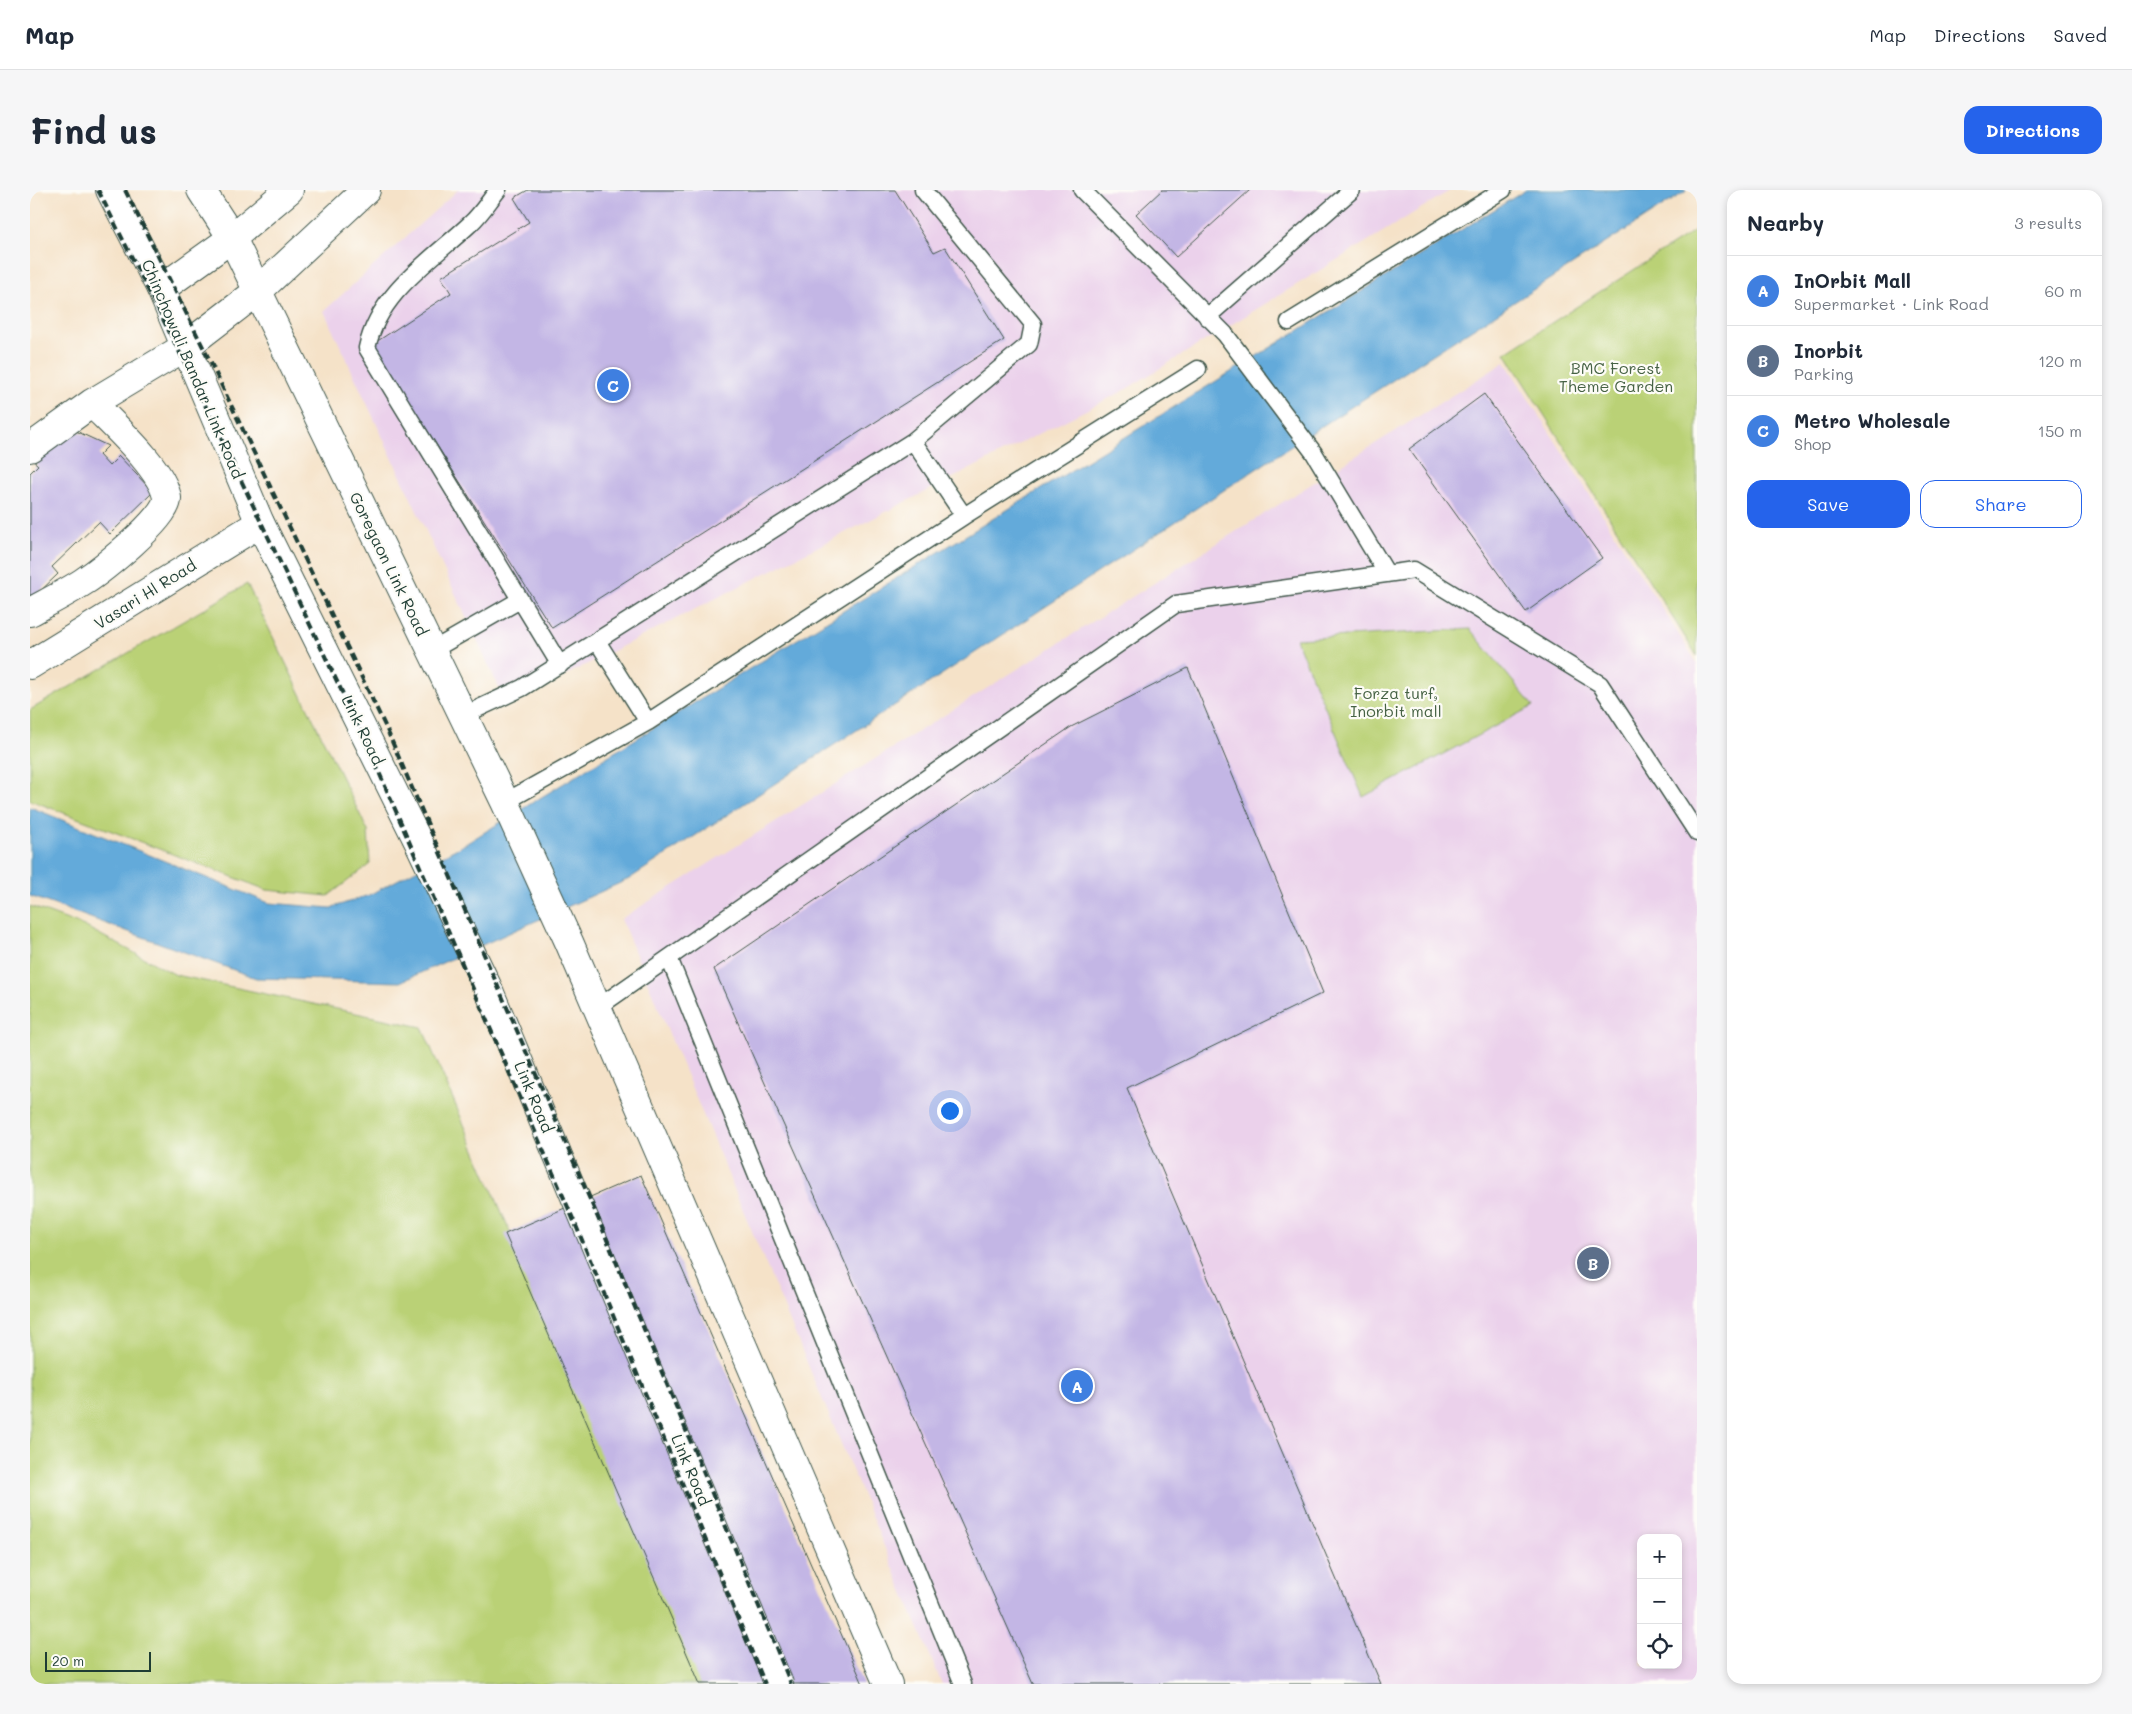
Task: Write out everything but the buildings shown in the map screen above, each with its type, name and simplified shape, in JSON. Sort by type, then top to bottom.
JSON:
[{"type":"main road","name":"Chinchowali Bandar Link Road","points":[[110,190],[161,289],[260,523]]},
{"type":"main road","name":"Goregaon Link Road","points":[[201,190],[232,238],[258,291],[507,806],[597,1008]]},
{"type":"main road","points":[[161,289],[232,238],[289,190]]},
{"type":"main road","points":[[30,448],[92,403],[186,347],[258,291],[366,190]]},
{"type":"main road","points":[[30,612],[84,582],[146,532],[166,507],[167,497],[154,468],[92,403]]},
{"type":"main road","name":"Vasari Hl Road","points":[[30,665],[260,523]]},
{"type":"main road","name":"Link Road","points":[[260,523],[419,843],[487,986],[779,1684]]},
{"type":"main road","points":[[597,1008],[888,1684]]},
{"type":"lane","points":[[498,190],[473,222],[408,280],[382,309],[371,330],[367,348],[560,665]]},
{"type":"lane","points":[[462,716],[522,688],[560,665],[913,441],[1029,344],[1033,324],[923,190]]},
{"type":"lane","points":[[1082,190],[1225,334],[1314,453],[1387,574]]},
{"type":"lane","points":[[1207,317],[1352,190]]},
{"type":"lane","points":[[1288,322],[1503,190]]},
{"type":"lane","points":[[507,806],[648,722],[964,516],[1198,369]]},
{"type":"lane","points":[[913,441],[964,516]]},
{"type":"lane","points":[[597,1008],[1176,604],[1414,570],[1600,684],[1697,834]]},
{"type":"lane","points":[[431,652],[520,600]]},
{"type":"lane","points":[[597,642],[648,722]]},
{"type":"lane","points":[[669,958],[962,1684]]},
{"type":"shaded area","points":[[458,190],[1451,190],[1123,391],[507,705],[324,311]]},
{"type":"shaded area","points":[[1505,362],[1697,663],[1697,1684],[942,1684],[621,919]]},
{"type":"green space","name":"BMC Forest Theme Garden","points":[[1697,229],[1697,656],[1505,353]]},
{"type":"green space","points":[[247,584],[368,831],[370,864],[328,896],[267,890],[30,800],[30,710]]},
{"type":"green space","name":"Forza turf, Inorbit mall","points":[[1470,629],[1533,706],[1363,797],[1296,639]]},
{"type":"green space","points":[[30,906],[84,926],[176,975],[422,1027],[705,1684],[30,1684]]},
{"type":"water","points":[[1526,190],[1688,190],[1345,411],[629,879],[400,982],[256,978],[30,896],[30,807],[269,903],[331,908],[369,895],[467,843]]},
{"type":"railway","points":[[98,190],[187,367],[365,740],[577,1228],[765,1684]]},
{"type":"railway","points":[[125,190],[208,357],[387,730],[598,1218],[791,1684]]},
{"type":"place","name":"Metro Wholesale","points":[[613,385]]},
{"type":"place","name":"Inorbit","points":[[1593,1263]]},
{"type":"place","name":"InOrbit Mall","points":[[1077,1386]]}]
